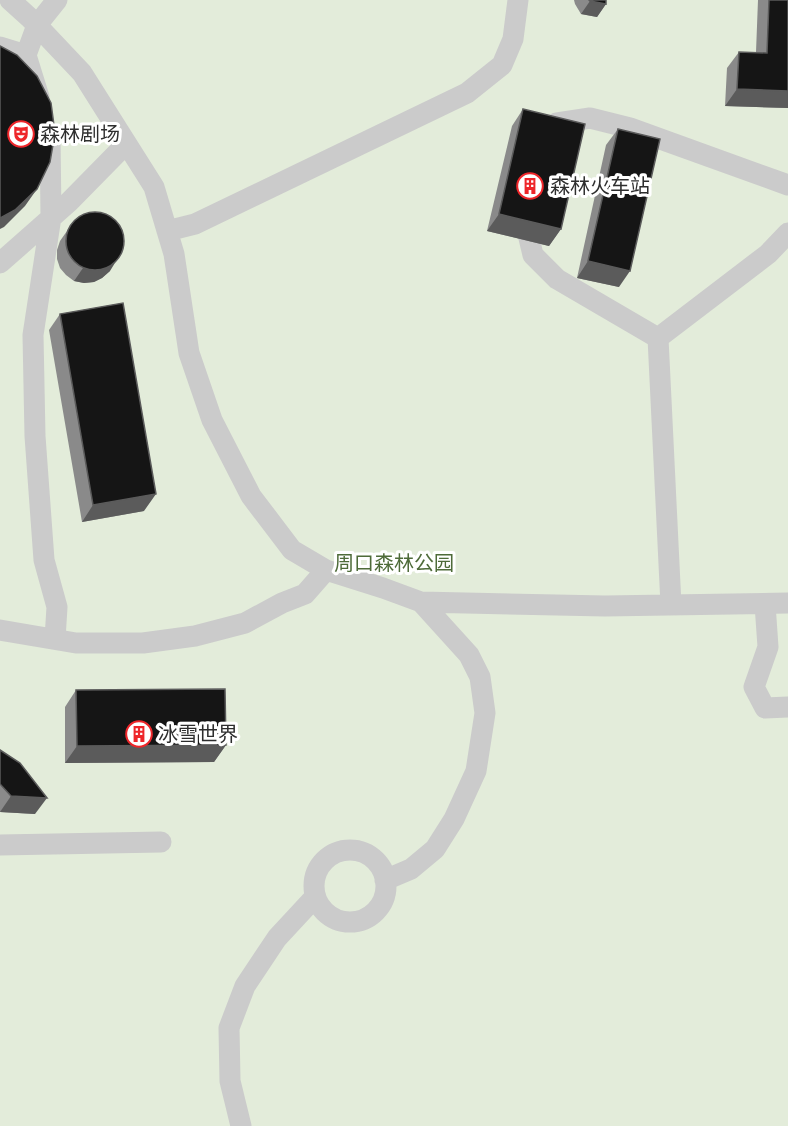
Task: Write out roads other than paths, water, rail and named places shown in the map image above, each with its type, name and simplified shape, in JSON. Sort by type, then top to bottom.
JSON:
[{"type":"street","points":[[10,0],[82,73],[154,187],[174,254],[189,353],[212,420],[251,496],[292,550],[326,570],[421,602],[605,606],[788,603]]},
{"type":"street","points":[[55,639],[57,607],[44,560],[42,537],[35,436],[33,335],[51,218],[50,132],[26,55],[37,26],[57,0]]},
{"type":"street","points":[[167,231],[195,224],[467,93],[501,65],[513,39],[518,0]]},
{"type":"street","points":[[0,47],[26,55]]},
{"type":"street","points":[[548,157],[557,123],[590,118],[630,128],[788,185]]},
{"type":"street","points":[[625,151],[630,128]]},
{"type":"street","points":[[0,263],[69,202],[126,144]]},
{"type":"street","points":[[539,190],[528,234],[533,255],[557,279],[658,338]]},
{"type":"street","points":[[658,338],[768,254],[788,233]]},
{"type":"street","points":[[591,299],[597,276]]},
{"type":"street","points":[[658,338],[671,605]]},
{"type":"street","points":[[0,630],[76,643],[143,643],[195,636],[244,623],[305,594],[326,570]]},
{"type":"street","points":[[385,880],[411,869],[435,849],[454,819],[476,771],[485,713],[480,677],[469,655],[421,602]]},
{"type":"street","points":[[765,604],[768,647],[754,687],[765,708],[788,707]]},
{"type":"street","points":[[0,845],[160,842]]},
{"type":"street","points":[[353,850],[374,860],[385,880],[382,902],[375,912],[366,919],[354,922],[341,921],[330,916],[321,908],[315,897],[316,873],[331,855],[342,851],[353,850]]},
{"type":"street","points":[[241,1126],[230,1081],[229,1028],[245,986],[277,938],[315,897]]},
{"type":"place","name":"森林剧场","points":[[21,134]]},
{"type":"place","name":"森林火车站","points":[[530,186]]},
{"type":"place","name":"冰雪世界","points":[[139,734]]},
{"type":"park label","name":"周口森林公园","points":[[394,563]]}]
